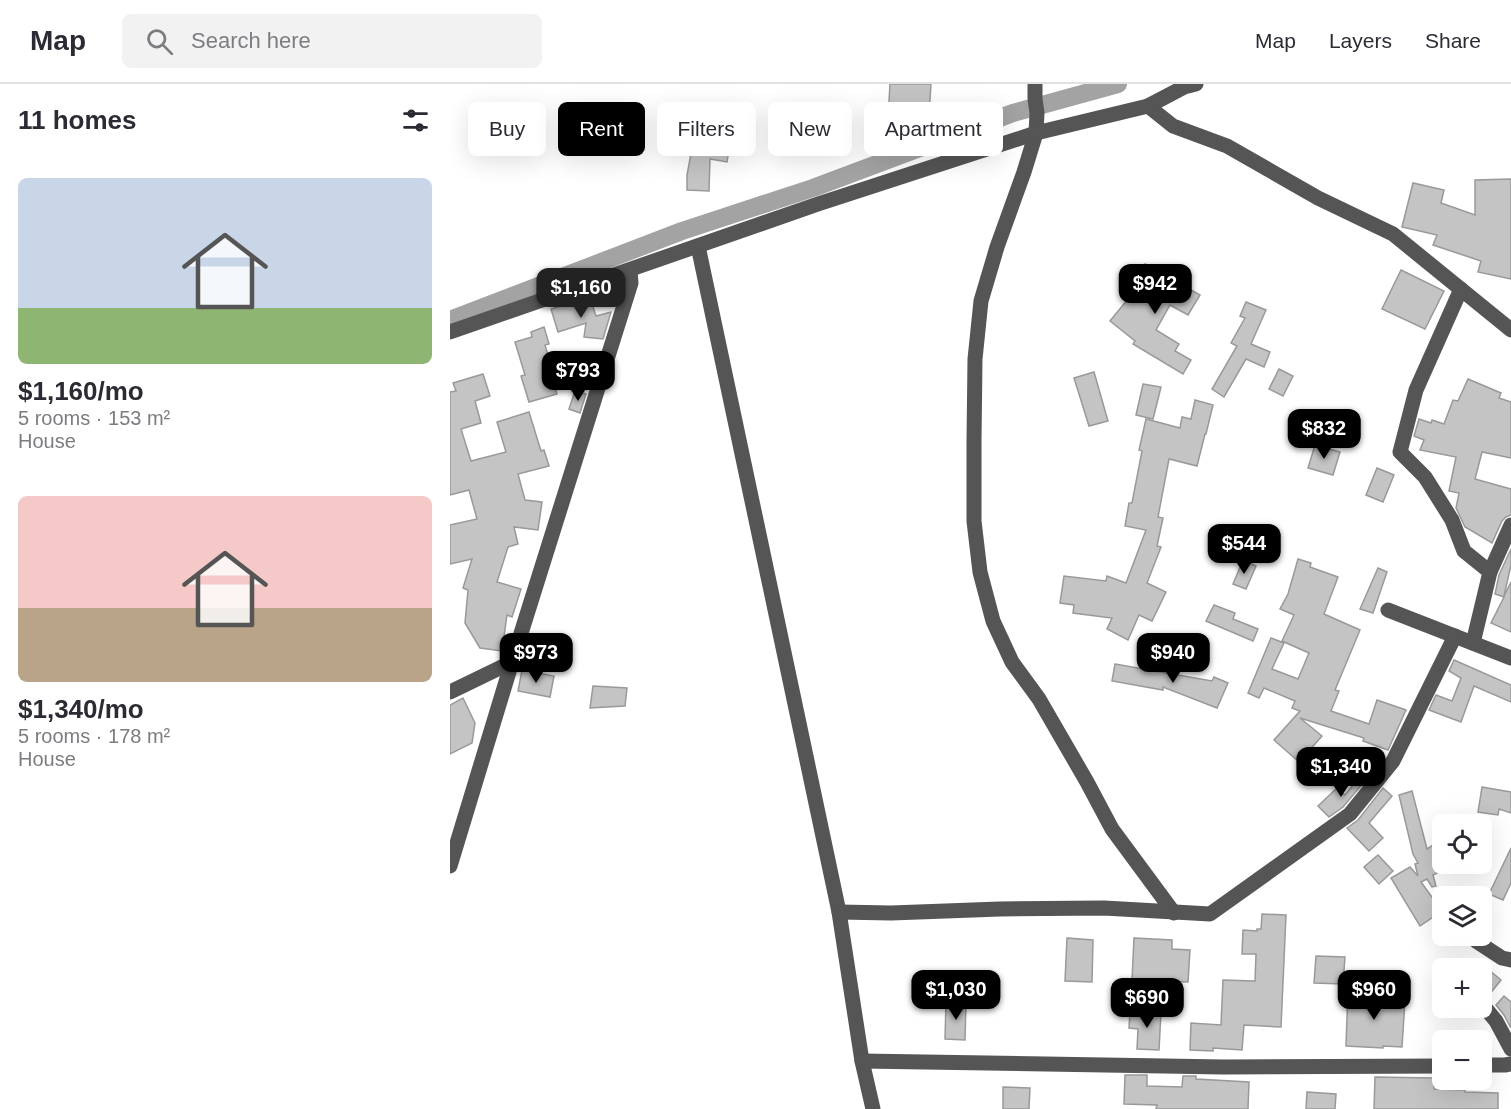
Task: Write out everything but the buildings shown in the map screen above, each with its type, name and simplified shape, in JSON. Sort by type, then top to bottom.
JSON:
[{"type":"street","points":[[450,332],[818,204],[1036,133],[1148,106],[1184,87],[1196,84]]},
{"type":"street","points":[[1036,98],[1036,133],[981,301],[975,358],[974,441],[974,521],[980,572],[993,621],[1012,662],[1039,699],[1112,829],[1174,913]]},
{"type":"street","points":[[1148,106],[1173,126],[1227,146],[1318,198],[1393,234],[1511,330]]},
{"type":"street","points":[[698,246],[839,912],[862,1061],[873,1109]]},
{"type":"street","points":[[450,866],[631,283],[630,270]]},
{"type":"street","points":[[1461,289],[1416,390],[1400,452],[1425,477],[1452,520],[1464,551],[1490,572]]},
{"type":"street","points":[[1473,643],[1490,572],[1511,525]]},
{"type":"street","points":[[1388,610],[1511,658]]},
{"type":"street","points":[[839,912],[1104,908],[1210,914],[1350,813],[1393,760],[1455,636]]},
{"type":"street","points":[[450,692],[512,662]]},
{"type":"street","points":[[1484,946],[1502,958],[1511,960]]},
{"type":"street","points":[[1492,1016],[1511,1049]]},
{"type":"street","points":[[862,1061],[1223,1067],[1432,1066]]},
{"type":"street","points":[[1492,1065],[1511,1064]]},
{"type":"waterway","points":[[450,320],[682,231],[813,188],[1013,113],[1118,84]]}]
